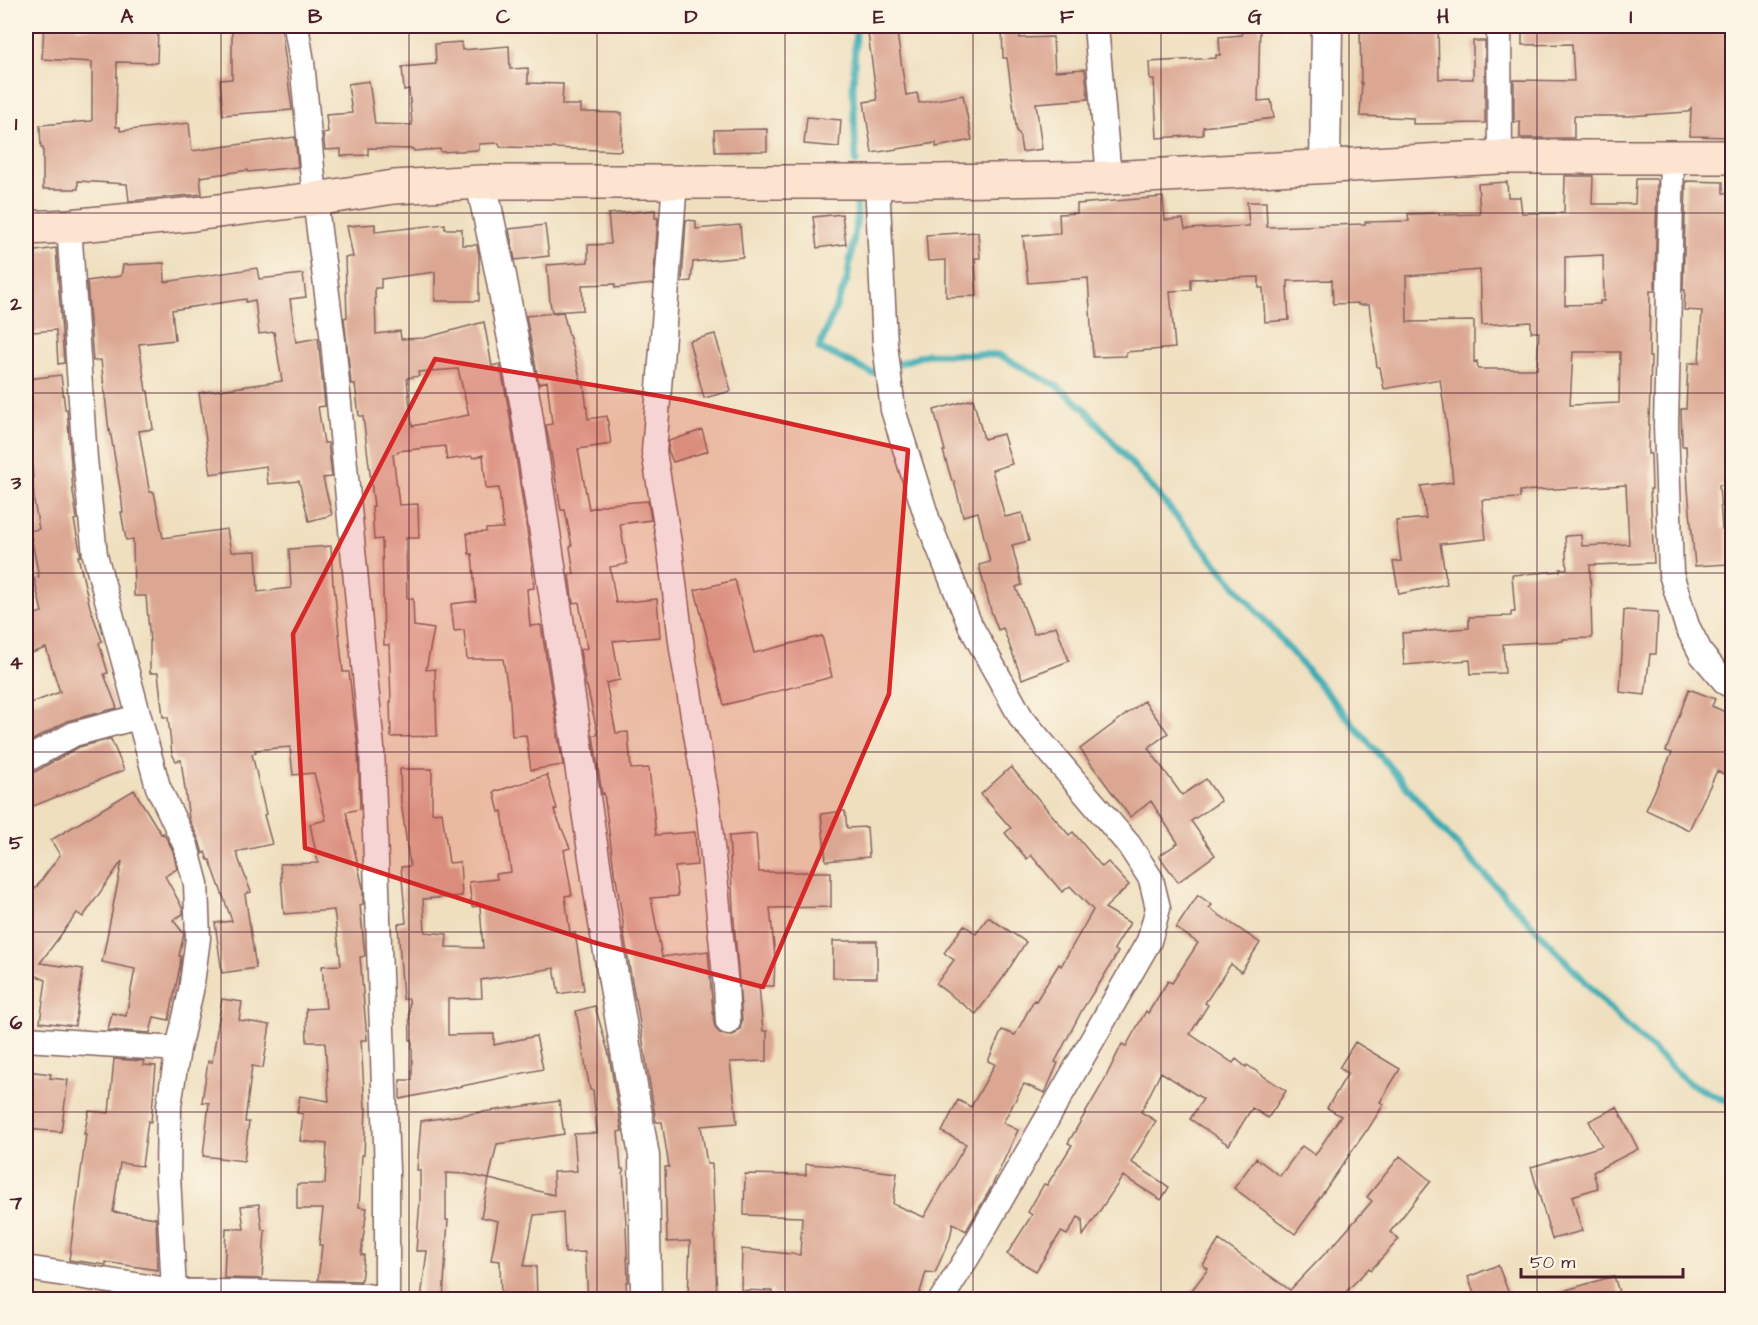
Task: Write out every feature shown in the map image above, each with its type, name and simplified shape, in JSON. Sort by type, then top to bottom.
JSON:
[{"type":"main road","points":[[26,228],[194,214],[315,199],[394,186],[481,182],[877,182],[1109,178],[1500,157],[1732,157]]},
{"type":"street","points":[[26,1268],[174,1291],[360,1295],[387,1299],[387,1171],[372,748],[333,341],[296,26]]},
{"type":"street","points":[[1325,166],[1327,26]]},
{"type":"street","points":[[1499,26],[1500,157]]},
{"type":"street","points":[[1092,28],[1109,178]]},
{"type":"street","points":[[1672,156],[1666,426],[1671,574],[1687,626],[1702,655],[1726,683],[1732,686]]},
{"type":"street","points":[[481,182],[526,407],[603,917],[644,1156],[646,1299]]},
{"type":"street","points":[[675,182],[654,452],[669,543],[682,649],[708,806],[728,1022]]},
{"type":"street","points":[[877,182],[885,344],[892,410],[928,521],[970,625],[1022,719],[1129,845],[1150,879],[1158,908],[1149,941],[970,1254],[941,1299]]},
{"type":"street","points":[[69,226],[85,459],[95,555],[158,787],[186,846],[196,884],[198,938],[191,991],[169,1105],[168,1176],[174,1291]]},
{"type":"street","points":[[26,760],[74,734],[138,717]]},
{"type":"street","points":[[26,1040],[178,1049]]},
{"type":"highlighted area","points":[[435,359],[684,400],[908,450],[889,694],[763,987],[596,943],[305,848],[293,634]]},
{"type":"building","points":[[44,26],[126,29],[126,26],[158,26],[157,63],[117,62],[116,127],[120,127],[120,131],[189,123],[192,151],[295,137],[298,167],[248,172],[248,170],[200,177],[202,194],[129,201],[127,184],[78,181],[78,189],[43,189],[43,148],[41,148],[40,125],[92,121],[92,62],[42,59]]},
{"type":"building","points":[[232,26],[281,26],[292,110],[223,115],[220,80],[232,79]]},
{"type":"building","points":[[867,26],[896,26],[906,95],[917,93],[919,103],[963,95],[972,140],[936,147],[936,143],[872,153],[864,102],[877,100]]},
{"type":"building","points":[[1002,26],[1018,26],[1020,38],[1053,37],[1055,71],[1085,69],[1088,99],[1036,103],[1042,149],[1022,152],[1019,133],[1017,133],[1007,58],[1003,58]]},
{"type":"building","points":[[1242,26],[1260,26],[1258,101],[1271,100],[1274,118],[1203,127],[1203,135],[1157,138],[1154,80],[1150,80],[1149,62],[1216,58],[1216,55],[1220,55],[1219,37],[1242,35]]},
{"type":"building","points":[[1360,26],[1408,26],[1408,28],[1438,26],[1439,79],[1473,79],[1473,41],[1485,41],[1485,123],[1413,124],[1413,118],[1360,116],[1362,83]]},
{"type":"building","points":[[1522,26],[1732,26],[1732,137],[1690,136],[1691,108],[1687,112],[1628,116],[1574,116],[1574,138],[1520,138],[1520,122],[1514,122],[1514,80],[1574,81],[1572,44],[1522,45]]},
{"type":"building","points":[[461,42],[462,50],[509,46],[510,69],[528,68],[528,83],[563,84],[562,105],[581,105],[581,112],[622,113],[621,151],[500,147],[499,143],[479,144],[479,150],[441,152],[440,149],[414,151],[413,149],[368,148],[368,155],[341,156],[341,149],[325,150],[323,133],[328,132],[326,115],[352,113],[348,84],[369,81],[375,124],[412,125],[409,89],[404,90],[402,67],[436,64],[435,44]]},
{"type":"building","points":[[807,117],[841,120],[839,147],[804,144]]},
{"type":"building","points":[[767,129],[767,151],[715,152],[714,130]]},
{"type":"building","points":[[1565,176],[1593,176],[1592,204],[1635,204],[1636,179],[1656,179],[1657,181],[1655,291],[1650,291],[1649,357],[1651,357],[1648,454],[1651,454],[1652,489],[1650,489],[1654,563],[1590,565],[1592,638],[1503,644],[1505,673],[1471,674],[1470,660],[1404,665],[1402,633],[1469,628],[1469,617],[1511,616],[1511,612],[1515,612],[1512,575],[1567,569],[1565,536],[1581,535],[1582,546],[1629,544],[1626,485],[1520,491],[1520,498],[1482,500],[1486,539],[1440,544],[1447,584],[1399,594],[1393,562],[1401,561],[1396,521],[1426,518],[1421,486],[1453,482],[1449,442],[1440,379],[1384,389],[1380,367],[1377,367],[1369,305],[1333,304],[1332,280],[1288,281],[1289,320],[1265,322],[1263,288],[1259,288],[1259,277],[1191,279],[1191,290],[1170,291],[1175,348],[1126,352],[1126,356],[1093,357],[1088,278],[1028,283],[1023,236],[1060,233],[1059,214],[1077,213],[1077,204],[1163,197],[1165,220],[1183,219],[1185,229],[1249,226],[1247,202],[1266,202],[1267,227],[1409,221],[1408,214],[1480,214],[1478,184],[1507,182],[1508,197],[1520,197],[1522,213],[1564,213]],"holes":[[[1603,255],[1604,301],[1600,301],[1600,304],[1565,305],[1565,257]],[[1480,270],[1482,325],[1531,322],[1531,332],[1539,332],[1537,369],[1478,369],[1477,361],[1474,362],[1474,321],[1407,322],[1406,276]],[[1573,352],[1620,352],[1619,403],[1570,405]]]},
{"type":"building","points":[[1686,181],[1723,182],[1723,193],[1732,193],[1732,485],[1719,485],[1722,529],[1726,528],[1728,564],[1695,566],[1686,446],[1682,446],[1681,409],[1686,409],[1688,363],[1699,363],[1702,311],[1684,310]]},
{"type":"building","points":[[655,210],[655,218],[658,218],[653,284],[615,288],[615,284],[582,285],[583,310],[552,312],[547,265],[588,262],[588,245],[611,244],[608,214]]},
{"type":"building","points":[[842,214],[846,244],[817,248],[813,217]]},
{"type":"building","points":[[686,220],[696,221],[696,229],[740,225],[743,257],[693,262],[691,281],[682,282]]},
{"type":"building","points":[[375,224],[375,232],[445,224],[445,229],[462,229],[462,245],[477,245],[479,301],[435,301],[435,272],[381,279],[381,288],[375,288],[376,334],[400,331],[401,339],[424,338],[484,322],[492,366],[500,364],[509,410],[532,564],[534,588],[527,589],[530,626],[541,625],[563,765],[531,770],[526,735],[512,736],[510,702],[503,659],[467,659],[464,630],[454,631],[451,604],[476,601],[472,554],[469,554],[467,533],[503,528],[499,488],[486,489],[483,455],[447,460],[445,446],[398,451],[393,454],[399,505],[418,504],[419,538],[406,538],[407,599],[413,599],[414,626],[434,629],[426,670],[435,669],[437,736],[391,737],[389,645],[384,645],[382,539],[374,540],[372,506],[374,506],[363,416],[359,416],[355,384],[351,384],[344,318],[347,317],[345,257],[353,257],[347,226]],"holes":[[[458,369],[469,415],[412,426],[407,378],[419,376],[418,372]]]},
{"type":"building","points":[[545,225],[549,256],[515,260],[509,229]]},
{"type":"building","points":[[978,232],[980,258],[975,258],[977,296],[946,297],[946,260],[928,261],[926,235]]},
{"type":"building","points":[[56,248],[64,363],[58,364],[56,330],[33,332],[31,290],[26,289],[26,268],[31,268],[29,252]]},
{"type":"building","points":[[164,263],[165,282],[257,268],[259,279],[303,274],[306,297],[290,299],[296,342],[318,338],[325,406],[318,407],[324,443],[328,443],[332,477],[323,478],[332,515],[309,521],[299,481],[268,484],[266,466],[211,474],[199,393],[282,381],[274,332],[259,334],[255,300],[246,302],[246,299],[172,310],[175,340],[139,344],[153,429],[139,431],[149,489],[150,492],[154,492],[163,538],[227,529],[231,552],[256,551],[258,592],[291,588],[289,549],[331,546],[343,672],[349,672],[358,749],[360,809],[346,812],[363,888],[363,904],[360,905],[365,956],[360,957],[367,1040],[361,1040],[366,1108],[359,1207],[367,1208],[361,1255],[364,1255],[361,1281],[318,1280],[323,1209],[297,1209],[297,1184],[325,1184],[327,1144],[300,1141],[303,1114],[297,1113],[300,1096],[329,1101],[325,1042],[307,1042],[306,1009],[326,1008],[322,966],[341,965],[334,910],[284,914],[280,864],[318,863],[310,824],[326,820],[314,773],[293,775],[290,747],[255,750],[256,753],[252,754],[272,844],[236,852],[251,892],[245,894],[256,968],[222,973],[215,923],[232,921],[210,860],[205,852],[203,854],[189,819],[181,760],[176,761],[172,754],[168,717],[163,717],[158,673],[150,673],[146,596],[134,596],[133,539],[126,540],[121,512],[123,512],[121,494],[109,431],[101,360],[93,361],[87,281],[121,276],[123,265]]},
{"type":"building","points":[[563,312],[582,385],[584,385],[588,419],[607,416],[611,444],[578,449],[589,509],[609,504],[648,501],[651,520],[620,524],[627,564],[610,567],[616,603],[657,599],[660,637],[613,641],[620,680],[606,683],[616,733],[628,732],[631,769],[649,768],[656,835],[695,832],[697,865],[675,867],[678,896],[651,898],[662,957],[708,951],[714,1023],[721,1034],[728,1036],[735,1034],[740,1029],[742,1021],[729,836],[756,834],[759,872],[831,872],[831,907],[770,908],[775,956],[774,986],[759,986],[763,1031],[767,1031],[767,1061],[730,1062],[737,1123],[701,1126],[707,1164],[712,1164],[717,1299],[688,1299],[690,1241],[667,1242],[665,1167],[669,1167],[662,1122],[656,1122],[615,878],[604,793],[602,794],[593,735],[598,735],[580,650],[587,648],[579,602],[573,603],[569,575],[574,574],[570,547],[572,546],[565,510],[561,510],[546,425],[552,424],[547,381],[539,384],[526,316]]},
{"type":"building","points":[[715,334],[731,391],[704,398],[689,341]]},
{"type":"building","points":[[61,375],[65,409],[67,409],[77,519],[74,520],[81,556],[78,556],[90,607],[102,641],[99,643],[108,673],[104,674],[117,708],[67,721],[26,744],[26,705],[60,692],[46,648],[26,655],[26,617],[42,612],[34,578],[39,577],[30,531],[39,529],[34,501],[31,444],[26,444],[26,410],[32,410],[28,379]]},
{"type":"building","points":[[973,399],[984,439],[1003,434],[1012,464],[992,470],[1005,517],[1022,513],[1029,541],[1012,545],[1022,585],[1016,587],[1034,634],[1056,626],[1069,661],[1022,679],[1003,628],[998,630],[991,611],[979,565],[990,562],[978,512],[963,516],[943,451],[945,451],[934,410]]},
{"type":"building","points":[[702,430],[708,451],[673,462],[668,450],[669,441]]},
{"type":"building","points":[[735,580],[754,653],[822,636],[832,677],[724,705],[695,590]]},
{"type":"building","points":[[1624,610],[1658,612],[1656,654],[1650,654],[1645,695],[1620,692]]},
{"type":"building","points":[[1689,689],[1715,699],[1712,706],[1732,715],[1732,778],[1717,771],[1689,830],[1646,810],[1672,753],[1666,751]]},
{"type":"building","points":[[1144,701],[1168,733],[1148,748],[1182,795],[1206,779],[1221,801],[1191,821],[1215,855],[1178,882],[1159,856],[1178,843],[1151,801],[1130,817],[1080,749]]},
{"type":"building","points":[[111,739],[124,770],[26,809],[26,774],[33,773],[79,747]]},
{"type":"building","points":[[1011,767],[1069,835],[1073,832],[1102,867],[1108,862],[1129,885],[1105,908],[1130,923],[1114,949],[1118,952],[1082,1010],[1055,1062],[1058,1063],[1045,1093],[1024,1084],[1003,1123],[1018,1130],[991,1188],[966,1231],[953,1223],[950,1238],[935,1273],[926,1272],[918,1299],[794,1299],[794,1297],[773,1295],[773,1291],[741,1290],[742,1249],[800,1255],[802,1217],[744,1215],[745,1174],[806,1175],[806,1164],[897,1173],[893,1204],[924,1217],[966,1144],[942,1132],[958,1100],[971,1107],[995,1064],[988,1061],[1002,1030],[1015,1035],[1034,1000],[1036,1001],[1059,964],[1061,966],[1093,910],[1070,886],[1062,892],[1031,855],[1027,859],[1005,833],[1011,828],[981,794]]},
{"type":"building","points":[[400,769],[432,769],[432,813],[442,812],[449,863],[460,862],[462,896],[423,899],[425,932],[447,934],[446,947],[483,948],[480,906],[472,907],[469,882],[497,879],[496,874],[511,872],[502,811],[499,812],[494,792],[547,775],[557,809],[554,810],[570,848],[564,850],[572,895],[565,896],[570,933],[575,933],[584,990],[559,994],[554,968],[481,980],[482,998],[448,999],[448,1035],[494,1034],[494,1045],[536,1036],[543,1069],[400,1099],[400,1080],[412,1080],[412,1040],[410,1040],[409,999],[403,999],[398,924],[406,923],[401,867],[410,866],[401,802]]},
{"type":"building","points":[[134,790],[161,834],[163,833],[168,841],[177,869],[165,876],[183,909],[183,914],[173,920],[184,934],[169,1020],[154,1017],[150,1033],[108,1030],[112,1013],[126,1016],[135,969],[102,962],[122,861],[83,917],[77,913],[40,963],[83,969],[75,1026],[40,1022],[46,980],[32,974],[26,982],[26,901],[60,855],[51,840]]},
{"type":"building","points":[[845,811],[847,828],[867,827],[869,857],[826,861],[821,814]]},
{"type":"building","points":[[1198,895],[1212,905],[1209,908],[1260,943],[1241,972],[1231,964],[1205,1003],[1208,1005],[1190,1034],[1233,1063],[1236,1059],[1286,1091],[1268,1118],[1252,1108],[1229,1145],[1190,1119],[1203,1099],[1161,1072],[1141,1112],[1156,1121],[1131,1162],[1169,1187],[1161,1200],[1123,1176],[1083,1236],[1082,1219],[1078,1217],[1067,1235],[1061,1232],[1036,1271],[1007,1254],[1032,1215],[1028,1212],[1044,1184],[1047,1185],[1072,1145],[1068,1143],[1104,1081],[1122,1044],[1126,1046],[1146,1011],[1148,1013],[1168,981],[1172,983],[1198,943],[1176,928]]},
{"type":"building","points":[[988,917],[1026,942],[976,1014],[936,984],[954,960],[944,953],[964,925],[976,934]]},
{"type":"building","points":[[833,941],[877,941],[877,978],[833,978]]},
{"type":"building","points":[[222,999],[242,1002],[239,1020],[270,1025],[263,1068],[252,1066],[245,1122],[249,1122],[244,1161],[203,1156],[209,1103],[202,1102],[208,1061],[212,1062]]},
{"type":"building","points":[[595,1006],[609,1055],[622,1131],[618,1132],[621,1169],[623,1169],[627,1299],[588,1299],[585,1252],[565,1253],[563,1212],[534,1215],[524,1266],[536,1266],[537,1299],[501,1299],[500,1261],[491,1260],[498,1221],[481,1217],[489,1179],[554,1195],[553,1172],[577,1171],[574,1134],[597,1133],[593,1090],[590,1090],[576,1011]]},
{"type":"building","points":[[1355,1042],[1400,1069],[1380,1102],[1384,1104],[1367,1131],[1295,1234],[1234,1188],[1256,1158],[1280,1176],[1302,1146],[1315,1155],[1341,1116],[1327,1108],[1348,1073],[1339,1068]]},
{"type":"building","points":[[114,1059],[144,1061],[143,1065],[156,1066],[151,1122],[148,1121],[142,1166],[120,1163],[113,1212],[156,1218],[158,1270],[106,1262],[106,1265],[69,1260],[86,1134],[84,1134],[89,1111],[109,1113]]},
{"type":"building","points":[[26,1071],[51,1074],[50,1078],[68,1080],[61,1132],[26,1129]]},
{"type":"building","points":[[559,1101],[564,1134],[497,1144],[489,1179],[446,1173],[446,1220],[448,1220],[443,1299],[421,1299],[427,1251],[416,1251],[420,1201],[420,1170],[417,1170],[421,1121]]},
{"type":"building","points":[[1617,1107],[1638,1149],[1593,1172],[1598,1188],[1572,1196],[1582,1231],[1552,1239],[1531,1167],[1602,1146],[1589,1121]]},
{"type":"building","points":[[1400,1156],[1431,1181],[1390,1232],[1399,1239],[1371,1270],[1369,1268],[1339,1299],[1185,1299],[1208,1269],[1203,1265],[1219,1240],[1290,1290],[1372,1201],[1367,1197]]},
{"type":"building","points":[[259,1204],[262,1230],[265,1230],[262,1279],[224,1278],[226,1228],[244,1229],[241,1206]]},
{"type":"building","points":[[1498,1265],[1511,1299],[1476,1299],[1468,1277]]},
{"type":"building","points":[[1614,1276],[1621,1299],[1550,1299],[1549,1295]]},
{"type":"waterway","points":[[856,26],[853,87],[856,162]]},
{"type":"waterway","points":[[857,201],[857,218],[847,280],[819,348],[872,373],[927,354],[999,355],[1057,386],[1085,409],[1444,831],[1622,1021],[1689,1083],[1732,1104]]}]
